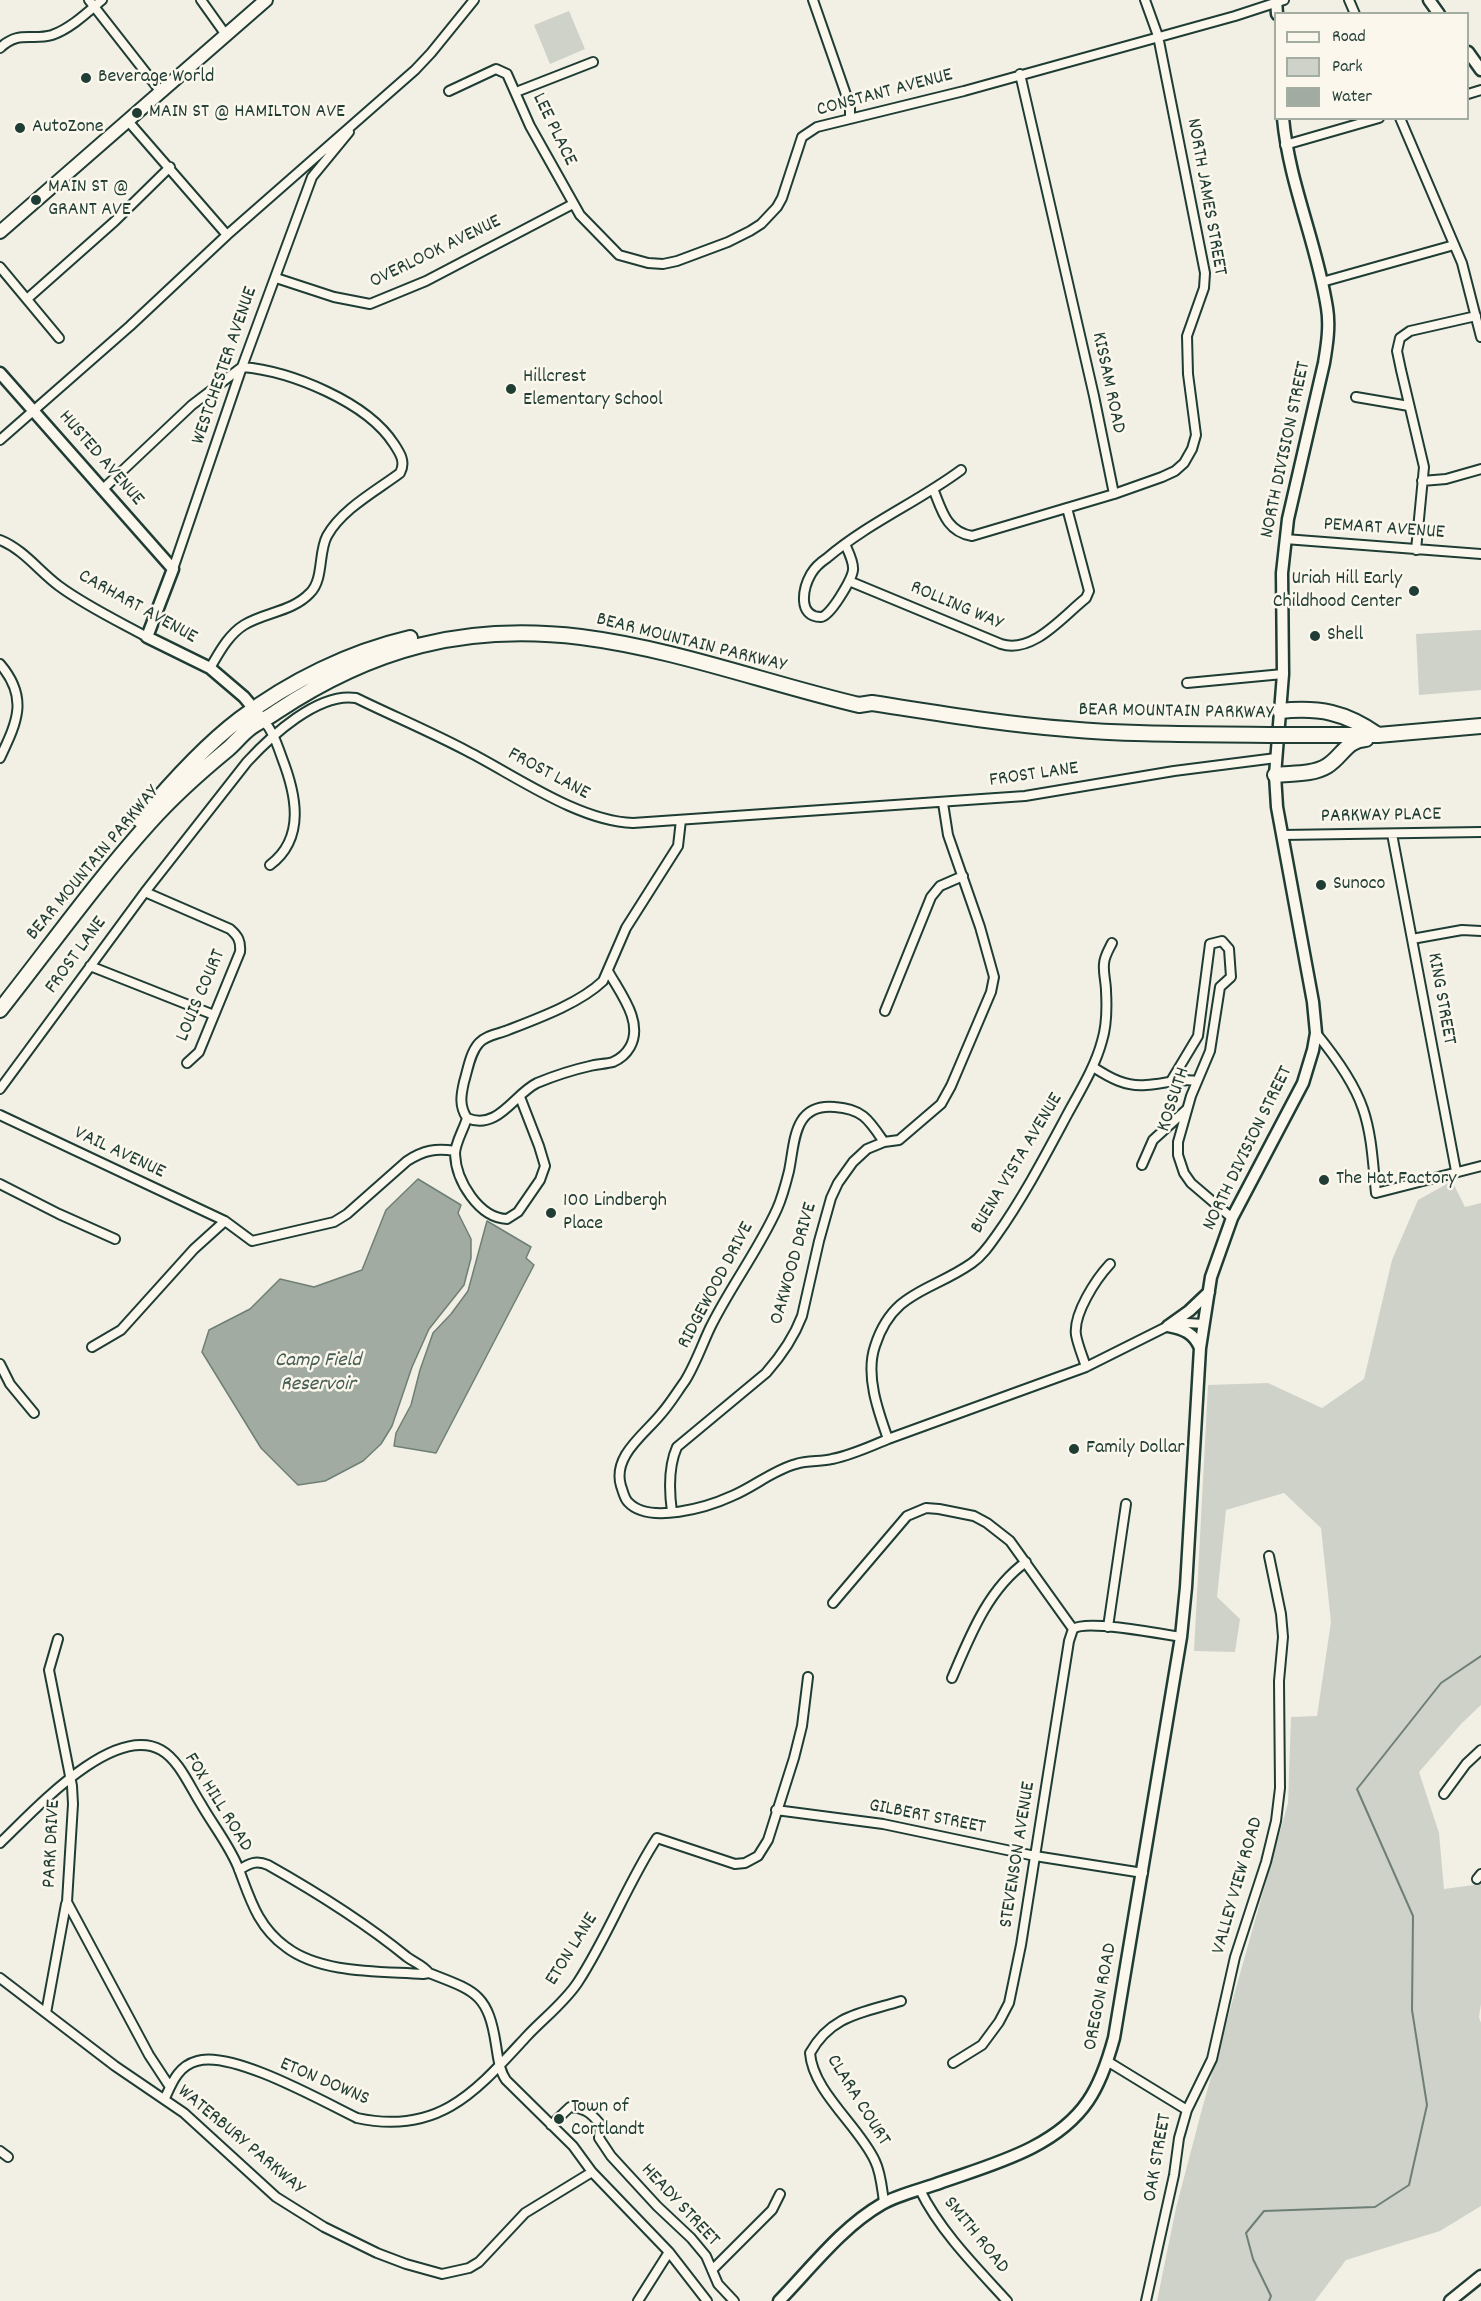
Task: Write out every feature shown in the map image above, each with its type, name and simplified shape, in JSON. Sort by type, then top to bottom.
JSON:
[{"type":"highway","name":"BEAR MOUNTAIN PARKWAY","points":[[0,996],[106,861],[166,790],[209,746],[242,717],[259,715],[378,657],[439,641],[506,634],[562,635],[614,642],[859,705],[872,703],[1066,729],[1146,733],[1377,735],[1481,726]]},
{"type":"highway","points":[[1275,775],[1313,772],[1325,767],[1351,743],[1372,739],[1377,735],[1361,723],[1324,710],[1280,711]]},
{"type":"highway","points":[[1331,712],[1337,721],[1337,734]]},
{"type":"highway","name":"BEAR MOUNTAIN PARKWAY","points":[[0,1010],[149,823],[195,777],[249,729],[259,715]]},
{"type":"highway","points":[[1312,734],[1335,743],[1336,758]]},
{"type":"main road","points":[[0,232],[266,0]]},
{"type":"street","points":[[0,48],[9,39],[18,36],[44,37],[55,34],[92,3],[102,0]]},
{"type":"street","points":[[201,0],[226,35]]},
{"type":"street","points":[[0,440],[130,326],[227,235],[431,53],[474,0]]},
{"type":"street","points":[[813,0],[850,106],[850,119]]},
{"type":"street","name":"NORTH JAMES STREET","points":[[1114,494],[1175,471],[1189,457],[1196,435],[1188,374],[1187,336],[1204,288],[1205,273],[1158,36],[1145,0]]},
{"type":"street","points":[[92,3],[161,92]]},
{"type":"street","name":"CONSTANT AVENUE","points":[[573,204],[580,215],[619,255],[648,263],[663,264],[677,261],[728,243],[761,224],[782,198],[802,137],[817,127],[964,91],[1278,4]]},
{"type":"street","points":[[1469,55],[1481,70]]},
{"type":"street","points":[[516,92],[593,62]]},
{"type":"street","name":"LEE PLACE","points":[[448,91],[496,69],[503,71],[573,204]]},
{"type":"street","name":"KISSAM ROAD","points":[[1020,74],[1094,396],[1114,494]]},
{"type":"street","name":"WESTCHESTER AVENUE","points":[[147,637],[312,177],[359,119]]},
{"type":"street","name":"NORTH DIVISION STREET","points":[[1189,1523],[1200,1348],[1209,1292],[1222,1242],[1232,1218],[1303,1083],[1316,1033],[1313,1002],[1277,807],[1275,775],[1283,674],[1282,573],[1285,539],[1328,340],[1328,309],[1285,145],[1283,120]]},
{"type":"street","points":[[1285,145],[1372,120]]},
{"type":"street","points":[[1401,120],[1462,263],[1481,337]]},
{"type":"street","points":[[128,121],[227,235]]},
{"type":"street","points":[[27,299],[115,221],[170,167]]},
{"type":"street","name":"OVERLOOK AVENUE","points":[[276,278],[334,297],[370,304],[426,281],[573,204]]},
{"type":"street","points":[[1322,282],[1454,246]]},
{"type":"street","points":[[0,267],[59,338]]},
{"type":"street","points":[[1416,549],[1424,467],[1398,348],[1400,338],[1410,332],[1476,316]]},
{"type":"street","points":[[103,489],[192,405],[242,367],[257,368],[293,379],[355,406],[376,421],[397,449],[403,462],[400,473],[341,517],[327,535],[322,546],[313,591],[302,601],[244,625],[227,641],[210,668]]},
{"type":"street","name":"HUSTED AVENUE","points":[[0,373],[173,569]]},
{"type":"street","points":[[1356,397],[1409,406]]},
{"type":"street","points":[[1422,481],[1446,479],[1481,469]]},
{"type":"street","points":[[845,544],[853,571],[829,614],[820,617],[807,611],[803,599],[803,592],[811,573],[818,565],[845,544],[915,500],[934,491],[961,470]]},
{"type":"street","points":[[934,491],[950,525],[956,531],[972,536],[1114,494]]},
{"type":"street","name":"ROLLING WAY","points":[[849,581],[1000,644],[1021,646],[1035,641],[1086,598],[1089,591],[1067,507]]},
{"type":"street","name":"PEMART AVENUE","points":[[1285,539],[1481,554]]},
{"type":"street","name":"CARHART AVENUE","points":[[0,540],[11,545],[59,586],[85,603],[210,668],[244,697],[259,715]]},
{"type":"street","points":[[0,664],[9,674],[19,707],[0,758]]},
{"type":"street","points":[[1187,682],[1283,674]]},
{"type":"street","name":"FROST LANE","points":[[0,1089],[144,892],[234,777],[273,736],[319,705],[340,698],[356,698],[467,751],[582,812],[613,823],[1026,796],[1174,771],[1276,758]]},
{"type":"street","points":[[259,715],[273,736],[292,786],[296,812],[288,843],[280,856],[270,865]]},
{"type":"street","name":"OAKWOOD DRIVE","points":[[672,1512],[670,1476],[672,1458],[677,1447],[755,1383],[777,1360],[796,1332],[802,1316],[819,1241],[831,1198],[838,1183],[853,1162],[867,1149],[903,1137],[941,1104],[951,1086],[993,984],[994,977],[983,937],[948,835],[943,803]]},
{"type":"street","points":[[608,971],[629,1008],[633,1021],[633,1040],[626,1053],[614,1061],[578,1069],[540,1082],[532,1086],[505,1110],[489,1118],[475,1120],[467,1118],[463,1112],[462,1093],[469,1064],[477,1045],[488,1037],[551,1013],[603,981],[626,928],[678,846],[681,820]]},
{"type":"street","name":"PARKWAY PLACE","points":[[1282,836],[1481,832]]},
{"type":"street","name":"KING STREET","points":[[1392,834],[1456,1171]]},
{"type":"street","points":[[885,1011],[931,897],[940,886],[963,876]]},
{"type":"street","name":"LOUIS COURT","points":[[144,892],[230,929],[241,944],[240,952],[199,1052],[187,1063]]},
{"type":"street","points":[[1412,939],[1462,930],[1481,931]]},
{"type":"street","name":"KOSSUTH","points":[[1170,1081],[1198,1036],[1210,944],[1222,941],[1229,949],[1231,977],[1220,987],[1210,1051],[1187,1109],[1178,1142],[1178,1155],[1184,1173],[1191,1183],[1232,1218]]},
{"type":"street","points":[[1112,943],[1104,963],[1107,992],[1106,1024],[1093,1067],[1109,1077],[1130,1085],[1148,1085],[1184,1078],[1197,1081]]},
{"type":"street","points":[[90,966],[214,1015]]},
{"type":"street","points":[[1316,1033],[1331,1051],[1363,1110],[1371,1146],[1376,1193],[1481,1166]]},
{"type":"street","name":"BUENA VISTA AVENUE","points":[[888,1439],[878,1409],[872,1363],[874,1347],[881,1330],[893,1311],[908,1297],[972,1264],[996,1237],[1039,1167],[1093,1067]]},
{"type":"street","points":[[467,1118],[455,1151],[460,1175],[477,1204],[493,1217],[507,1219],[518,1212],[540,1180],[545,1166],[520,1097]]},
{"type":"street","name":"RIDGEWOOD DRIVE","points":[[672,1512],[643,1512],[634,1507],[624,1495],[619,1474],[626,1453],[661,1414],[686,1379],[721,1306],[772,1218],[789,1172],[798,1125],[819,1108],[831,1106],[850,1108],[869,1119],[884,1142]]},
{"type":"street","points":[[1142,1165],[1153,1140],[1187,1109]]},
{"type":"street","name":"VAIL AVENUE","points":[[0,1115],[225,1221],[252,1241],[334,1222],[347,1214],[418,1154],[429,1149],[455,1151]]},
{"type":"street","points":[[0,1184],[115,1239]]},
{"type":"street","points":[[92,1347],[121,1330],[194,1249],[225,1221]]},
{"type":"street","points":[[1086,1367],[1076,1335],[1077,1319],[1099,1276],[1110,1264]]},
{"type":"street","points":[[672,1512],[712,1504],[797,1463],[831,1460],[859,1452],[888,1439],[1086,1367],[1168,1326],[1189,1311],[1209,1292]]},
{"type":"street","points":[[1168,1326],[1187,1323],[1204,1324]]},
{"type":"street","points":[[1168,1326],[1187,1331],[1196,1338],[1200,1348]]},
{"type":"street","points":[[0,1364],[10,1384],[34,1413]]},
{"type":"street","points":[[1108,1627],[1126,1504]]},
{"type":"street","points":[[833,1603],[907,1516],[926,1508],[939,1509],[974,1516],[987,1522],[1010,1541],[1073,1629],[1081,1625],[1181,1636]]},
{"type":"street","name":"OREGON ROAD","points":[[779,2301],[855,2223],[884,2202],[1027,2150],[1069,2122],[1088,2101],[1107,2061],[1114,2038],[1143,1873],[1181,1636],[1189,1523]]},
{"type":"street","name":"VALLEY VIEW ROAD","points":[[1187,2110],[1212,2059],[1235,1958],[1266,1862],[1276,1821],[1280,1788],[1279,1681],[1283,1637],[1281,1614],[1269,1556]]},
{"type":"street","points":[[952,1678],[996,1590],[1006,1578],[1026,1562]]},
{"type":"street","name":"STEVENSON AVENUE","points":[[953,2063],[982,2045],[999,2022],[1009,2003],[1021,1945],[1069,1641],[1073,1629]]},
{"type":"street","name":"PARK DRIVE","points":[[58,1639],[49,1670],[73,1804],[67,1902],[149,2055],[170,2087]]},
{"type":"street","points":[[776,1810],[794,1758],[802,1726],[808,1677]]},
{"type":"street","name":"FOX HILL ROAD","points":[[0,1843],[90,1763],[117,1749],[150,1746],[169,1756],[180,1770],[239,1870],[250,1902],[261,1920],[280,1942],[298,1955],[329,1966],[429,1973]]},
{"type":"street","points":[[1444,1794],[1466,1764],[1481,1750]]},
{"type":"street","name":"GILBERT STREET","points":[[776,1810],[883,1824],[1035,1856],[1143,1873]]},
{"type":"street","name":"ETON LANE","points":[[500,2067],[577,1983],[641,1863],[657,1838],[735,1864],[745,1863],[758,1856],[763,1850],[776,1810]]},
{"type":"street","name":"FOX HILL ROAD","points":[[239,1870],[251,1862],[258,1861],[268,1865],[380,1934],[429,1973],[475,1993],[485,2003],[494,2028],[500,2067]]},
{"type":"street","points":[[46,2013],[67,1902]]},
{"type":"street","name":"WATERBURY PARKWAY","points":[[0,1978],[116,2066],[165,2098],[276,2197],[306,2216],[377,2253],[406,2264],[442,2274],[460,2272],[473,2266],[525,2214],[592,2172]]},
{"type":"street","name":"CLARA COURT","points":[[884,2202],[877,2164],[826,2091],[810,2062],[810,2053],[828,2028],[840,2020],[901,2001]]},
{"type":"street","name":"ETON DOWNS","points":[[170,2087],[174,2077],[187,2065],[197,2060],[228,2061],[287,2085],[357,2118],[370,2121],[395,2121],[420,2118],[460,2101],[474,2092],[500,2067]]},
{"type":"street","name":"OAK STREET","points":[[1107,2061],[1187,2110],[1179,2138],[1174,2175],[1146,2301]]},
{"type":"street","points":[[500,2067],[506,2080],[573,2146],[592,2172],[669,2252],[707,2301]]},
{"type":"street","points":[[165,2098],[170,2087]]},
{"type":"street","name":"HEADY STREET","points":[[551,2125],[570,2108],[583,2108],[588,2111],[600,2124],[599,2138],[611,2156],[657,2206],[691,2238],[706,2256],[718,2284],[734,2301]]},
{"type":"street","points":[[0,2151],[8,2157]]},
{"type":"street","name":"SMITH ROAD","points":[[920,2190],[945,2229],[1007,2301]]},
{"type":"street","points":[[712,2270],[772,2210],[780,2194]]},
{"type":"street","points":[[638,2301],[669,2252]]},
{"type":"street","points":[[1450,2301],[1481,2276]]},
{"type":"green space","points":[[569,11],[585,49],[550,64],[534,25]]},
{"type":"green space","points":[[1481,630],[1481,690],[1419,695],[1416,634]]},
{"type":"green space","points":[[1452,1181],[1465,1207],[1481,1203],[1481,1705],[1419,1772],[1439,1833],[1444,1889],[1481,1884],[1481,2004],[1479,2017],[1481,2023],[1481,2206],[1440,2231],[1346,2260],[1315,2301],[1157,2301],[1176,2208],[1202,2109],[1288,1803],[1291,1717],[1317,1716],[1331,1622],[1321,1528],[1284,1493],[1226,1510],[1217,1597],[1240,1619],[1235,1652],[1194,1651],[1208,1385],[1268,1383],[1322,1408],[1364,1379],[1392,1260],[1418,1200]]},
{"type":"water","name":"Camp Field Reservoir","points":[[418,1179],[461,1205],[458,1213],[471,1239],[471,1258],[464,1285],[429,1329],[412,1367],[392,1426],[381,1444],[363,1461],[325,1481],[298,1485],[261,1448],[202,1352],[209,1330],[250,1309],[280,1279],[314,1287],[362,1270],[386,1210]]},
{"type":"water","name":"Camp Field Reservoir","points":[[487,1221],[531,1247],[526,1258],[534,1265],[436,1453],[394,1446],[396,1433],[411,1405],[433,1333],[468,1291]]},
{"type":"waterway","points":[[1269,2301],[1271,2296],[1253,2259],[1246,2233],[1264,2211],[1375,2207],[1409,2185],[1427,2105],[1412,2010],[1413,1916],[1357,1789],[1441,1683],[1481,1656]]},
{"type":"place","name":"Beverage World","points":[[86,78]]},
{"type":"place","name":"MAIN ST @ HAMILTON AVE","points":[[137,113]]},
{"type":"place","name":"AutoZone","points":[[20,128]]},
{"type":"place","name":"MAIN ST @ GRANT AVE","points":[[36,200]]},
{"type":"place","name":"Hillcrest Elementary School","points":[[511,389]]},
{"type":"place","name":"Uriah Hill Early Childhood Center","points":[[1414,591]]},
{"type":"place","name":"Shell","points":[[1315,636]]},
{"type":"place","name":"Sunoco","points":[[1321,885]]},
{"type":"place","name":"The Hat Factory","points":[[1324,1180]]},
{"type":"place","name":"100 Lindbergh Place","points":[[551,1213]]},
{"type":"place","name":"Family Dollar","points":[[1074,1449]]},
{"type":"place","name":"Town of Cortlandt","points":[[559,2119]]}]
